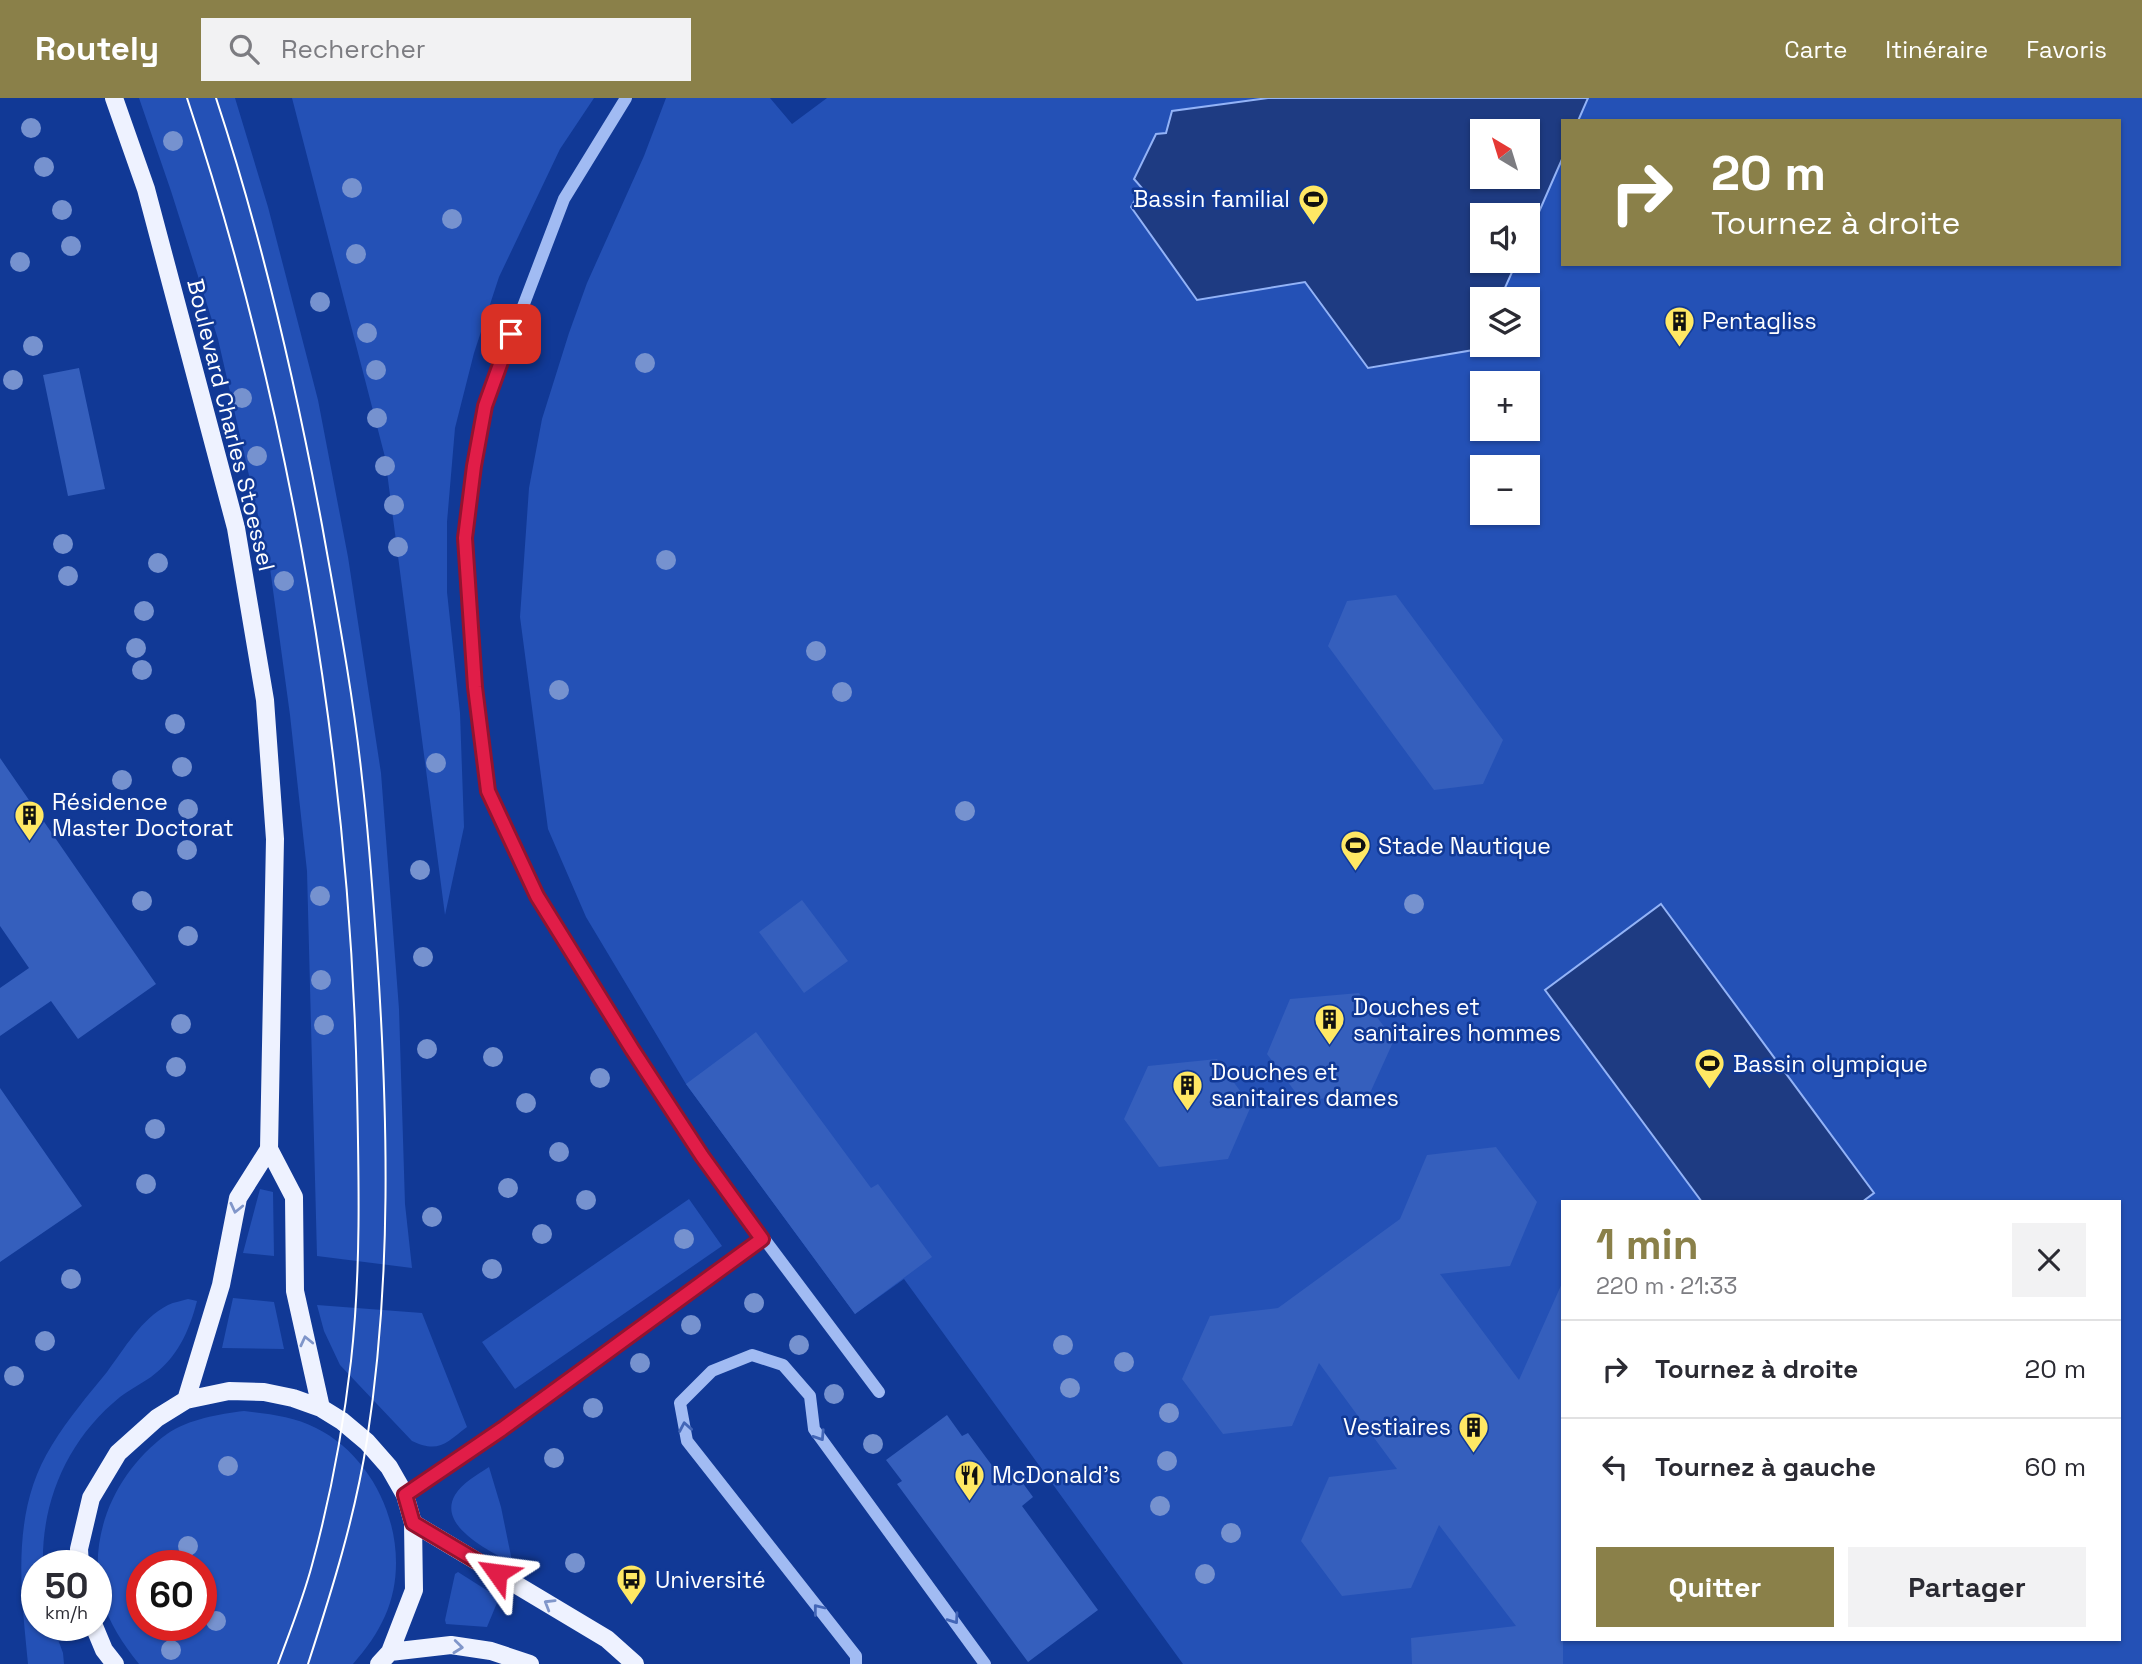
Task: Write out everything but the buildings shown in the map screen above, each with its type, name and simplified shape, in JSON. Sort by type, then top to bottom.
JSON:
[{"type":"main road","name":"Boulevard Charles Stoessel","points":[[114,98],[146,189],[236,528],[265,700],[275,839],[269,1149],[295,1197],[295,1291],[321,1408]]},
{"type":"main road","points":[[186,1400],[221,1285],[237,1198],[269,1149]]},
{"type":"main road","points":[[79,1550],[91,1498],[118,1453],[157,1418],[186,1400],[229,1391],[264,1392],[293,1398],[321,1408],[367,1442],[389,1466],[405,1495],[413,1523],[414,1590],[385,1658]]},
{"type":"main road","points":[[413,1523],[607,1639],[635,1664]]},
{"type":"main road","points":[[99,1641],[106,1660]]},
{"type":"main road","points":[[385,1658],[450,1645],[491,1651],[530,1664]]},
{"type":"lane","points":[[626,98],[564,199],[485,406],[465,538],[475,687],[488,791],[537,896],[632,1049],[702,1156],[879,1392]]},
{"type":"lane","points":[[405,1495],[495,1434],[762,1239]]},
{"type":"lane","points":[[856,1664],[856,1656],[687,1441],[681,1403],[712,1370],[752,1355],[783,1366],[810,1396],[814,1429],[985,1664]]},
{"type":"shaded area","points":[[139,98],[235,98],[268,207],[318,400],[348,557],[381,773],[399,1009],[405,1204],[412,1268],[317,1256],[307,871],[270,568],[218,339]]},
{"type":"shaded area","points":[[292,98],[594,98],[560,149],[499,277],[474,353],[455,428],[447,522],[447,592],[460,713],[464,827],[445,915],[385,457]]},
{"type":"shaded area","name":"Stade Nautique","points":[[666,98],[770,98],[792,124],[827,98],[2142,98],[2142,1664],[1183,1664],[904,1279],[855,1314],[686,1084],[586,917],[548,829],[520,617],[529,488],[542,419],[587,283],[644,156]]},
{"type":"shaded area","name":"Bassin familial","points":[[1268,98],[1588,98],[1579,119],[1561,119],[1561,162],[1540,210],[1540,203],[1470,203],[1470,273],[1512,273],[1505,287],[1470,287],[1470,351],[1368,368],[1305,282],[1197,300],[1131,207],[1142,188],[1134,179],[1156,134],[1166,133],[1172,111]]},
{"type":"shaded area","name":"Bassin olympique","points":[[1661,904],[1874,1193],[1865,1200],[1701,1200],[1545,990]]},
{"type":"shaded area","points":[[260,1189],[273,1192],[274,1256],[243,1253]]},
{"type":"shaded area","points":[[689,1199],[722,1246],[515,1389],[482,1342]]},
{"type":"shaded area","points":[[233,1298],[274,1302],[284,1349],[222,1348]]},
{"type":"shaded area","points":[[188,1299],[197,1301],[186,1334],[175,1353],[160,1370],[120,1397],[86,1432],[61,1473],[53,1495],[44,1550],[22,1550],[30,1497],[52,1445],[127,1344],[150,1318],[168,1305]]},
{"type":"shaded area","points":[[317,1305],[422,1313],[467,1427],[436,1446],[412,1441],[340,1365],[324,1331]]},
{"type":"shaded area","points":[[244,1411],[263,1413],[299,1421],[316,1428],[339,1443],[358,1461],[374,1484],[386,1509],[393,1536],[396,1563],[393,1590],[378,1629],[353,1664],[139,1664],[122,1641],[112,1623],[112,1550],[98,1550],[109,1507],[133,1467],[149,1449],[176,1429],[214,1416]]},
{"type":"shaded area","points":[[489,1467],[501,1507],[512,1561],[509,1562],[468,1536],[453,1517],[451,1506],[455,1495]]},
{"type":"shaded area","points":[[458,1572],[499,1598],[487,1627],[446,1624],[455,1574]]},
{"type":"shaded area","points":[[26,1641],[59,1641],[64,1664],[28,1664]]},
{"type":"tram line","points":[[187,98],[224,217],[285,463],[328,713],[352,965],[359,1191],[358,1259],[351,1361],[335,1464],[319,1540],[305,1590],[278,1664]]},
{"type":"tram line","points":[[216,98],[233,150],[276,310],[322,525],[358,746],[371,866],[381,1014],[386,1197],[381,1319],[375,1379],[356,1497],[308,1664]]},
{"type":"place","name":"Bassin familial","points":[[1313,226]]},
{"type":"place","name":"Pentagliss","points":[[1679,348]]},
{"type":"place","name":"Résidence Master Doctorat","points":[[29,842]]},
{"type":"place","name":"Stade Nautique","points":[[1355,873]]},
{"type":"place","name":"Douches et sanitaires hommes","points":[[1330,1047]]},
{"type":"place","name":"Bassin olympique","points":[[1710,1091]]},
{"type":"place","name":"Douches et sanitaires dames","points":[[1188,1112]]},
{"type":"place","name":"Vestiaires","points":[[1474,1454]]},
{"type":"place","name":"McDonald's","points":[[969,1502]]},
{"type":"place","name":"Université","points":[[632,1607]]},
{"type":"route","points":[[497,1573],[413,1523],[405,1495],[502,1429],[762,1239],[702,1156],[537,896],[488,791],[475,687],[465,538],[485,406],[511,334]]}]
